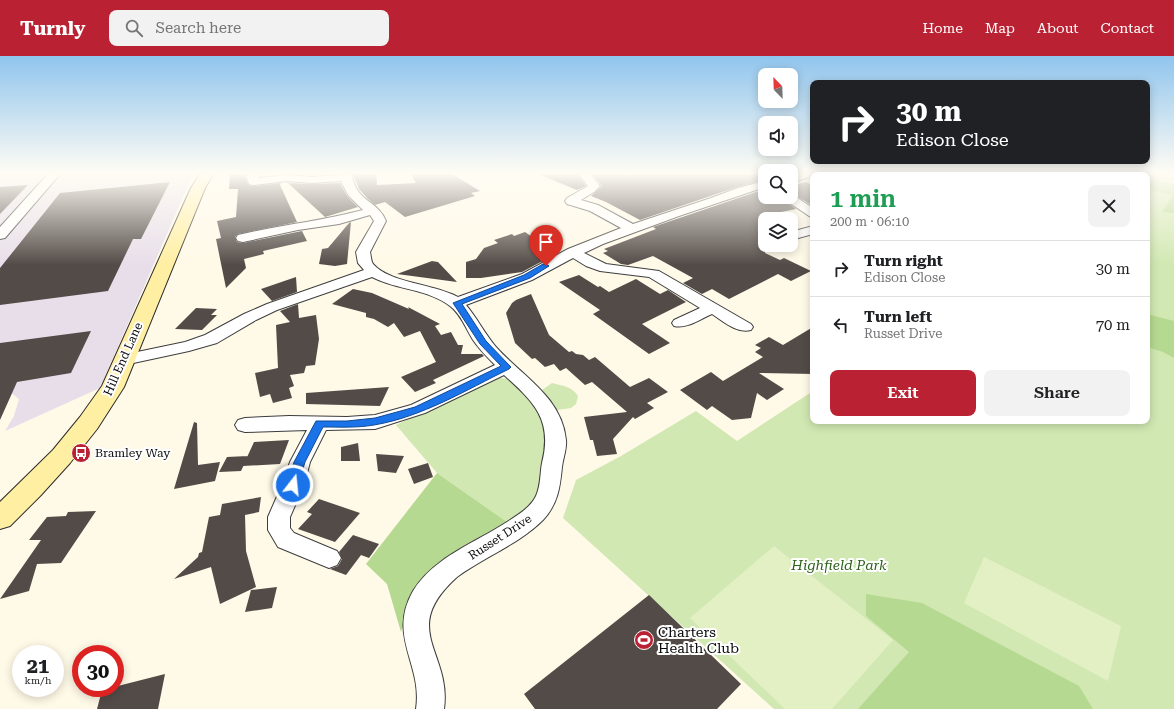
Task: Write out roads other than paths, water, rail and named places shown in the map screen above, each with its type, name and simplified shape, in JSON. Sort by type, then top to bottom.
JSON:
[{"type":"street","points":[[0,235],[27,204]]},
{"type":"street","name":"Hill End Lane","points":[[0,518],[57,462],[96,414],[113,387],[191,204]]},
{"type":"street","points":[[124,360],[189,346],[211,339],[250,317],[272,307],[373,272],[366,265],[363,252],[380,221],[365,204]]},
{"type":"street","points":[[582,204],[594,208],[631,228]]},
{"type":"street","points":[[457,303],[527,277],[573,252],[631,228],[701,204]]},
{"type":"street","points":[[799,204],[810,211]]},
{"type":"street","points":[[240,239],[298,226],[339,220],[372,211]]},
{"type":"street","points":[[798,234],[810,231]]},
{"type":"street","points":[[573,252],[597,266],[612,269],[640,270],[654,274],[745,327]]},
{"type":"street","name":"Russet Drive","points":[[373,272],[389,279],[445,296],[457,303],[483,342],[544,404],[552,418],[556,438],[550,486],[547,497],[533,515],[525,522],[450,569],[433,584],[422,601],[416,624],[417,644],[429,676],[432,695],[430,709]]},
{"type":"street","points":[[680,323],[712,308]]},
{"type":"street","points":[[245,425],[289,423],[347,424],[375,422],[418,409],[506,367]]},
{"type":"street","points":[[320,423],[300,462],[293,485],[279,517],[279,530],[286,540],[329,558]]},
{"type":"place","name":"Bramley Way","points":[[81,453]]},
{"type":"place","name":"Charters Health Club","points":[[644,640]]},
{"type":"park label","name":"Highfield Park","points":[[839,565]]}]
